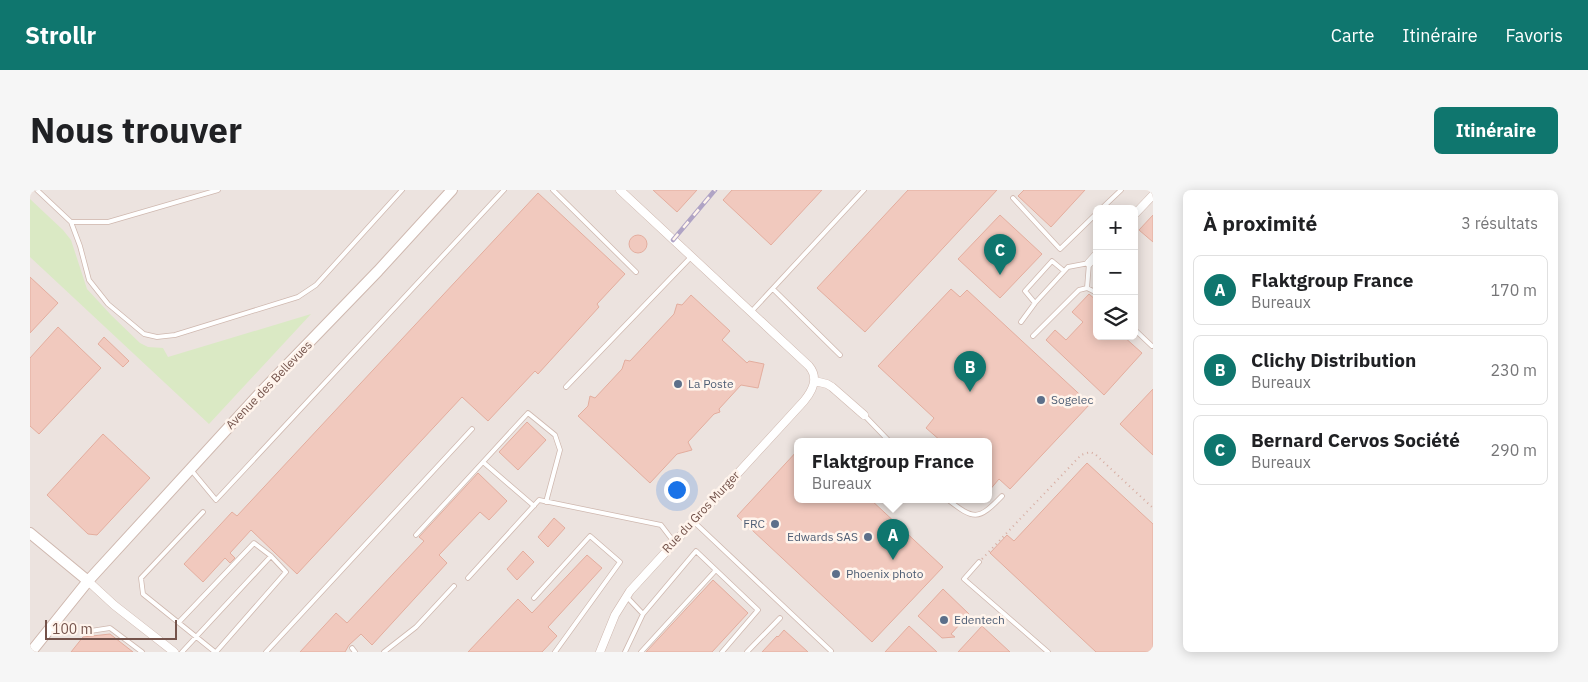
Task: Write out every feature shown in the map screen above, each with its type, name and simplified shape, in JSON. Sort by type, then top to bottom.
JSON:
[{"type":"street","name":"Avenue des Bellevues","points":[[34,651],[88,582],[190,469],[261,392],[378,271],[452,190]]},
{"type":"street","points":[[620,190],[809,366],[814,371],[815,380],[827,384],[864,415]]},
{"type":"street","points":[[1138,211],[1153,195]]},
{"type":"street","points":[[1089,262],[1093,258]]},
{"type":"street","name":"Rue du Gros Murger","points":[[600,652],[615,615],[626,596],[804,401],[813,388],[815,380]]},
{"type":"street","points":[[30,532],[114,605],[174,652]]},
{"type":"lane","points":[[37,190],[71,222],[89,280],[108,304],[144,334],[157,337],[175,335],[298,297],[316,285],[402,190]]},
{"type":"lane","points":[[71,222],[108,222],[218,190]]},
{"type":"lane","points":[[190,469],[216,500],[504,190]]},
{"type":"lane","points":[[554,190],[636,272]]},
{"type":"lane","points":[[751,312],[864,190]]},
{"type":"lane","points":[[1105,205],[1120,190]]},
{"type":"lane","points":[[1012,198],[1060,248],[1093,217]]},
{"type":"lane","points":[[566,387],[691,257]]},
{"type":"lane","points":[[1036,303],[1025,290],[1052,261],[1064,271]]},
{"type":"lane","points":[[1021,322],[1068,267],[1089,262],[1087,288]]},
{"type":"lane","points":[[1033,336],[1079,290],[1087,288],[1093,291]]},
{"type":"lane","points":[[773,289],[840,355]]},
{"type":"lane","points":[[1138,333],[1152,346]]},
{"type":"lane","points":[[416,535],[528,413],[555,435],[560,450],[546,502]]},
{"type":"lane","points":[[864,415],[886,438]]},
{"type":"lane","points":[[266,652],[472,429]]},
{"type":"lane","points":[[483,462],[534,506]]},
{"type":"lane","points":[[952,503],[965,513],[977,515],[986,512],[1002,496]]},
{"type":"lane","points":[[468,578],[539,500],[660,526],[674,542]]},
{"type":"lane","points":[[179,622],[254,543],[271,556],[286,572],[215,652],[143,594],[141,578],[203,512]]},
{"type":"lane","points":[[693,521],[831,651]]},
{"type":"lane","points":[[534,598],[590,536],[620,562],[555,652]]},
{"type":"lane","points":[[625,652],[643,614],[696,551],[758,610],[722,652]]},
{"type":"lane","points":[[182,652],[271,556]]},
{"type":"lane","points":[[979,562],[964,578],[1048,652]]},
{"type":"lane","points":[[641,652],[716,570]]},
{"type":"lane","points":[[384,652],[416,627],[454,586]]},
{"type":"lane","points":[[626,596],[643,614]]},
{"type":"lane","points":[[747,652],[780,618]]},
{"type":"lane","points":[[84,632],[110,628],[142,652]]},
{"type":"path","points":[[979,562],[1080,455],[1090,452],[1095,454],[1153,508]]},
{"type":"shaded area","points":[[30,190],[1153,190],[1153,652],[30,652]]},
{"type":"green space","points":[[30,199],[71,240],[87,289],[140,343],[148,347],[163,348],[168,357],[311,314],[209,424],[30,257]]},
{"type":"building","points":[[653,190],[697,190],[677,212]]},
{"type":"building","points":[[732,190],[822,190],[771,245],[723,200]]},
{"type":"building","points":[[908,190],[997,190],[865,332],[817,288]]},
{"type":"building","points":[[1024,190],[1085,190],[1051,227],[1018,196]]},
{"type":"building","points":[[538,193],[625,274],[597,304],[599,307],[538,374],[535,371],[488,421],[462,397],[297,574],[251,530],[230,553],[235,558],[230,563],[225,558],[203,582],[184,564],[232,512],[237,516]]},
{"type":"building","points":[[1000,215],[1042,254],[1000,298],[958,259]]},
{"type":"building","points":[[1153,215],[1153,242],[1139,230]]},
{"type":"building","points":[[638,235],[644,238],[647,244],[644,250],[638,253],[632,250],[629,244],[632,238]]},
{"type":"building","points":[[30,277],[58,303],[30,333]]},
{"type":"building","points":[[951,289],[960,297],[967,290],[1090,404],[1010,489],[999,479],[992,487],[992,438],[938,438],[926,428],[934,418],[878,366]]},
{"type":"building","points":[[1089,294],[1093,298],[1093,340],[1127,340],[1142,353],[1104,395],[1046,340],[1055,330],[1066,340],[1083,322],[1072,312]]},
{"type":"building","points":[[691,295],[730,331],[722,340],[747,363],[749,361],[764,364],[758,388],[741,385],[719,409],[720,412],[714,414],[688,442],[692,450],[677,454],[650,483],[578,416],[588,406],[590,396],[595,398],[622,369],[625,360],[630,361],[674,314],[677,304],[682,305]]},
{"type":"building","points":[[58,327],[101,368],[39,434],[30,426],[30,358]]},
{"type":"building","points":[[104,337],[129,361],[123,367],[98,344]]},
{"type":"building","points":[[1153,389],[1153,455],[1120,424]]},
{"type":"building","points":[[527,422],[546,440],[518,470],[499,452]]},
{"type":"building","points":[[103,434],[150,478],[97,535],[88,534],[47,495]]},
{"type":"building","points":[[794,454],[794,503],[874,503],[943,567],[872,642],[737,516]]},
{"type":"building","points":[[1087,463],[1153,524],[1153,652],[1096,652],[990,553],[1007,535],[1014,541]]},
{"type":"building","points":[[478,473],[507,501],[489,520],[480,512],[439,555],[447,563],[372,645],[361,634],[349,645],[345,652],[300,652],[336,613],[347,623],[424,541],[419,537]]},
{"type":"building","points":[[554,518],[565,528],[548,547],[538,537]]},
{"type":"building","points":[[523,551],[534,562],[517,580],[507,569]]},
{"type":"building","points":[[587,555],[602,568],[548,627],[557,636],[542,652],[468,652],[518,599],[532,613]]},
{"type":"building","points":[[713,580],[748,613],[712,652],[646,652]]},
{"type":"building","points":[[943,589],[969,614],[951,634],[955,637],[942,638],[918,616]]},
{"type":"building","points":[[909,626],[937,652],[885,652]]},
{"type":"building","points":[[982,626],[1010,652],[958,652]]},
{"type":"building","points":[[784,630],[808,652],[762,652]]},
{"type":"building","points":[[110,634],[133,652],[71,652],[83,637]]},
{"type":"railway","points":[[673,240],[715,190]]},
{"type":"place","name":"Bernard Cervos Société","points":[[1000,275]]},
{"type":"place","name":"La Poste","points":[[678,384]]},
{"type":"place","name":"Clichy Distribution","points":[[970,392]]},
{"type":"place","name":"Sogelec","points":[[1041,400]]},
{"type":"place","name":"FRC","points":[[775,524]]},
{"type":"place","name":"Edwards SAS","points":[[868,537]]},
{"type":"place","name":"Flaktgroup France","points":[[893,560]]},
{"type":"place","name":"Phoenix photo","points":[[836,574]]},
{"type":"place","name":"Edentech","points":[[944,620]]}]
